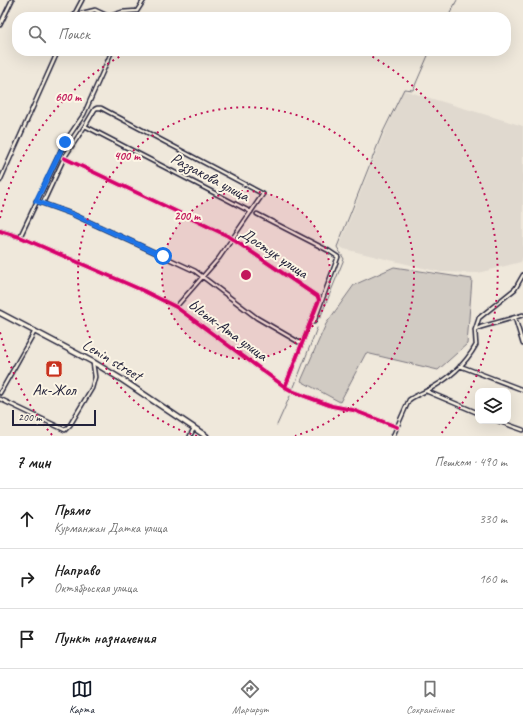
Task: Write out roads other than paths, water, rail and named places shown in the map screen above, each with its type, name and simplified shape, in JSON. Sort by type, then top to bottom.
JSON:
[{"type":"main road","name":"Lenin street","points":[[0,313],[35,330],[93,362],[206,436]]},
{"type":"street","points":[[0,25],[12,0]]},
{"type":"street","points":[[76,12],[82,0]]},
{"type":"street","points":[[122,12],[137,11],[144,0]]},
{"type":"street","points":[[89,12],[96,10],[100,12]]},
{"type":"street","points":[[0,181],[56,56]]},
{"type":"street","points":[[20,237],[65,142],[84,114],[110,56]]},
{"type":"street","name":"Раззакова улица","points":[[176,307],[219,258],[232,238],[251,212],[263,194],[101,108],[95,109],[85,126],[251,212]]},
{"type":"street","points":[[43,203],[64,158],[85,126]]},
{"type":"street","name":"Достук улица","points":[[64,158],[232,238],[318,297],[319,300],[310,322]]},
{"type":"street","points":[[36,201],[72,214],[194,271],[257,318],[302,344]]},
{"type":"street","name":"Раззакова улица","points":[[257,214],[338,257],[314,322],[310,322]]},
{"type":"street","name":"Ысык-Ата улица","points":[[0,231],[20,237],[144,291],[176,307],[285,387],[294,392],[332,406],[353,410],[397,427]]},
{"type":"street","points":[[393,436],[409,400],[444,380],[460,366],[476,345],[475,330],[479,318],[515,289],[523,275]]},
{"type":"street","points":[[475,330],[523,315]]},
{"type":"street","points":[[515,318],[523,344]]},
{"type":"street","points":[[285,387],[310,322]]},
{"type":"street","points":[[0,393],[35,330]]},
{"type":"street","points":[[0,399],[65,430],[70,425],[92,388],[95,377],[93,362]]},
{"type":"street","points":[[460,366],[523,390]]},
{"type":"street","points":[[426,391],[475,412]]},
{"type":"street","points":[[506,424],[523,430]]},
{"type":"street","points":[[190,436],[194,428]]},
{"type":"waterway","points":[[451,12],[457,0]]},
{"type":"waterway","points":[[320,318],[344,259],[337,247],[382,134],[404,89],[413,90],[428,56]]},
{"type":"waterway","points":[[294,387],[317,328]]},
{"type":"waterway","points":[[277,425],[290,396]]},
{"type":"place","name":"Ак-Жол","points":[[54,369]]}]
